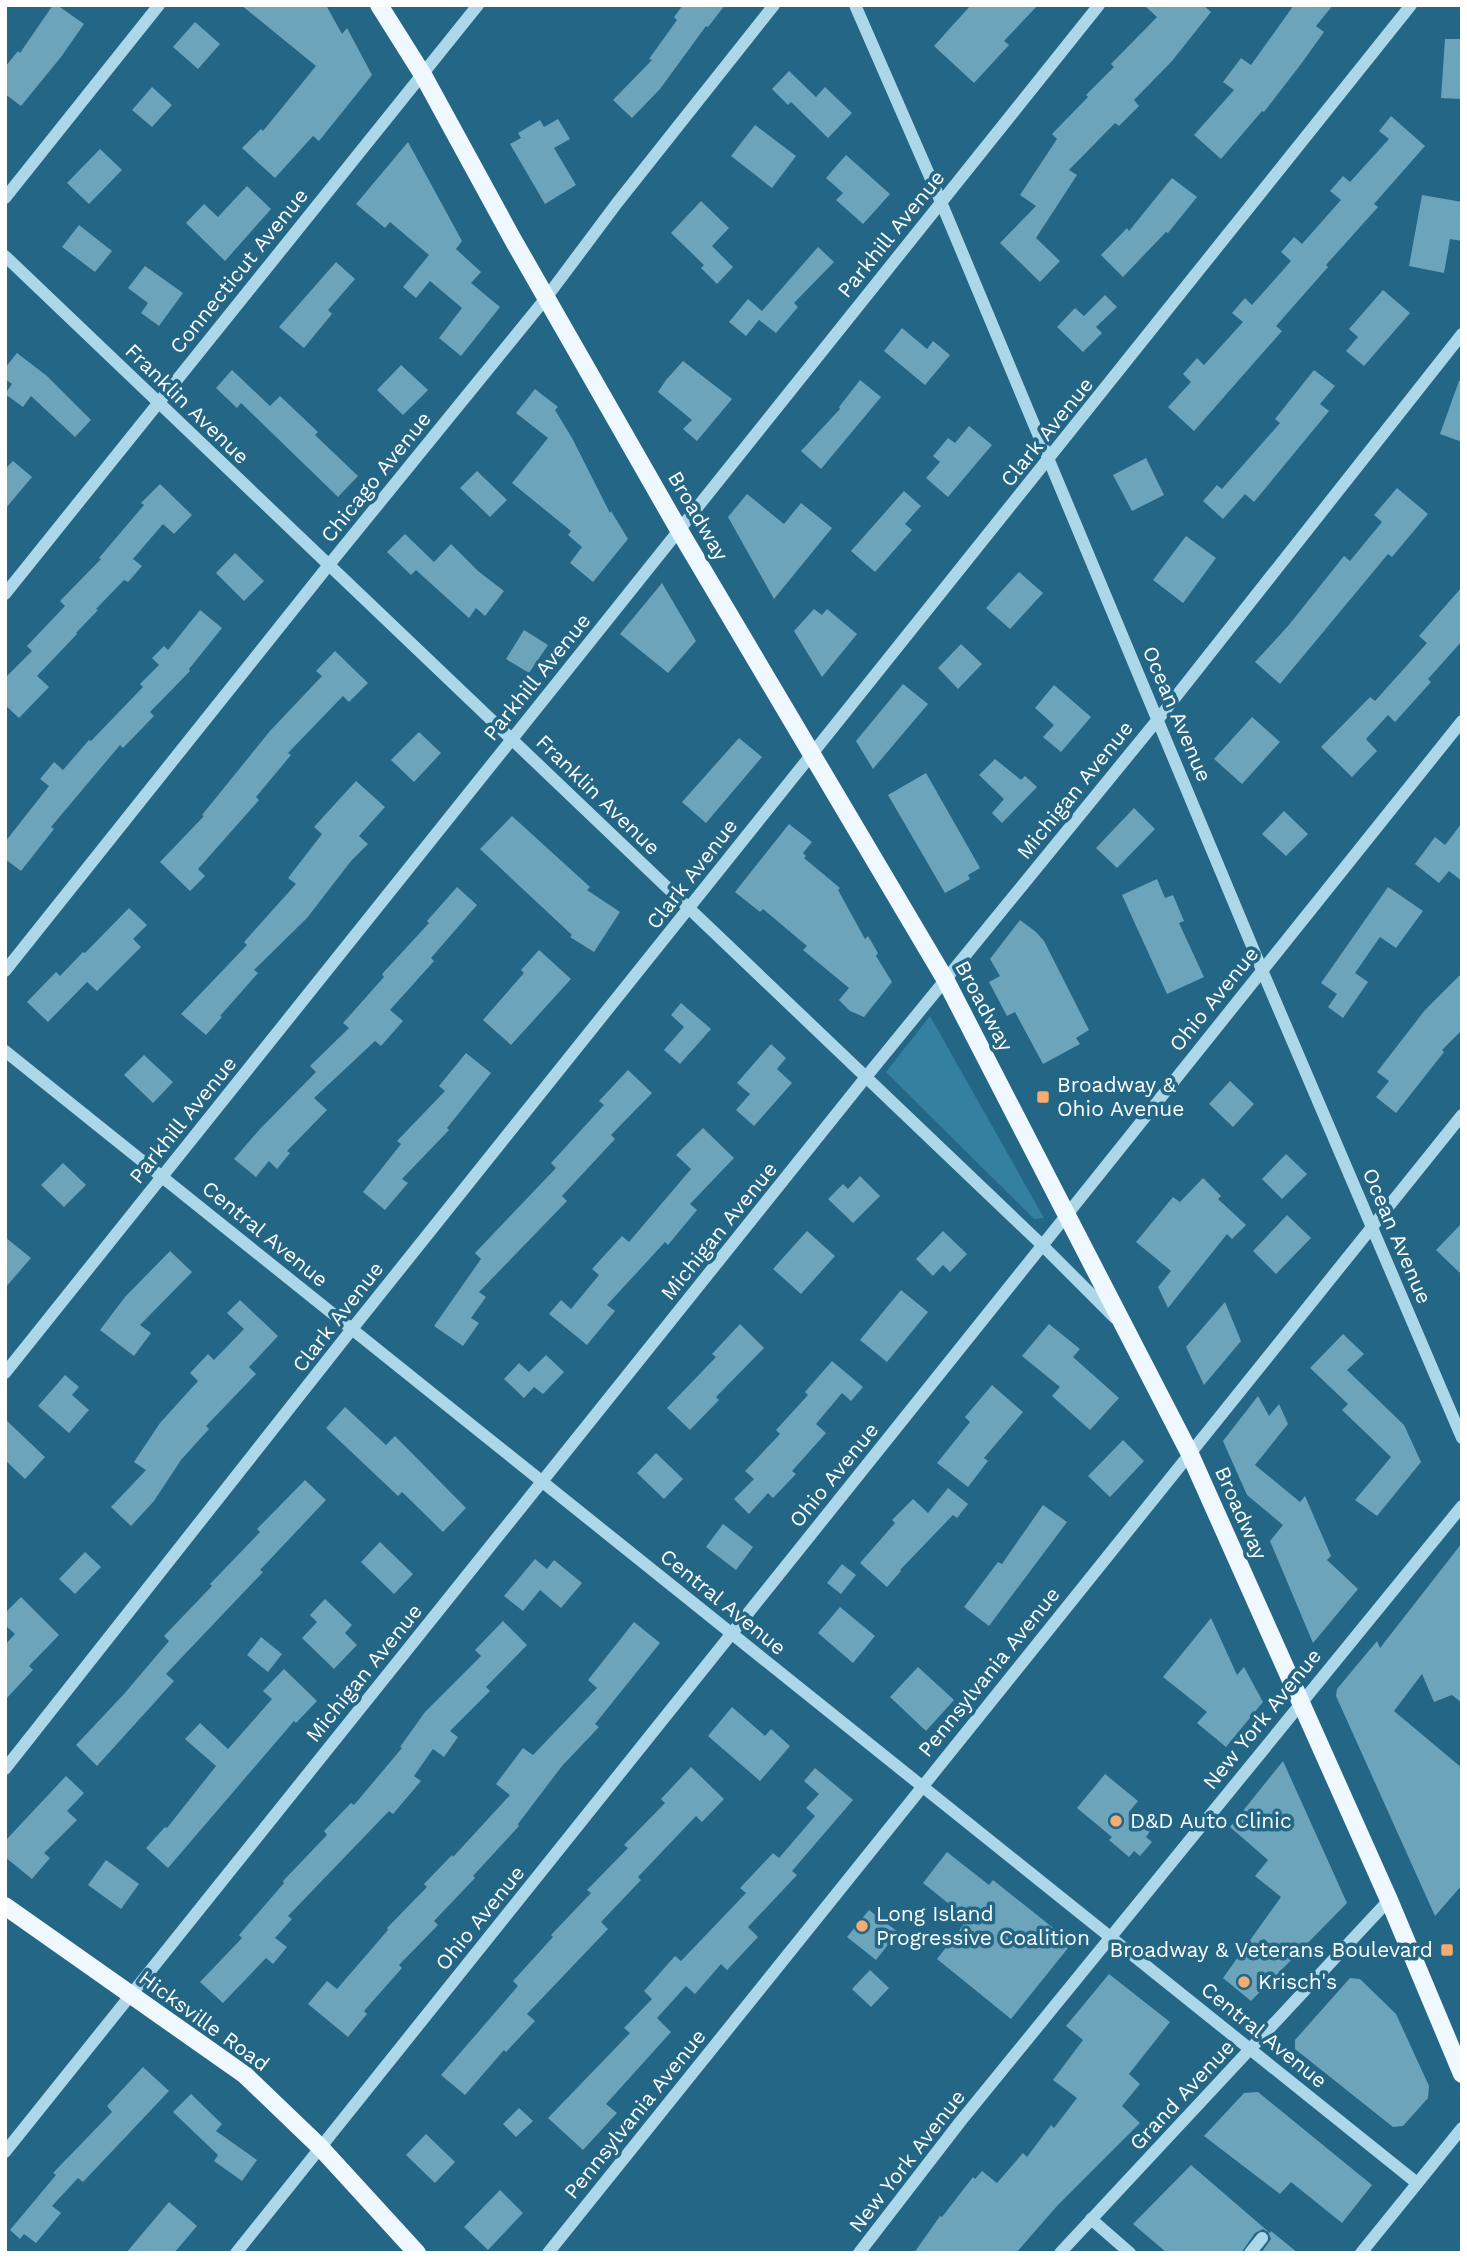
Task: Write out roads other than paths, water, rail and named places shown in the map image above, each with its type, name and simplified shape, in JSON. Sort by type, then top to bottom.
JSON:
[{"type":"main road","name":"Broadway","points":[[379,5],[423,75],[546,298],[680,530],[945,979],[1189,1452],[1389,1900],[1462,2074]]},
{"type":"main road","name":"Hicksville Road","points":[[5,1906],[244,2075],[320,2147],[417,2253]]},
{"type":"street","points":[[5,198],[159,5]]},
{"type":"street","name":"Connecticut Avenue","points":[[5,594],[478,5]]},
{"type":"street","name":"Chicago Avenue","points":[[5,971],[546,298],[617,203],[774,5]]},
{"type":"street","name":"Ocean Avenue","points":[[855,5],[941,202],[1159,718],[1262,970],[1462,1438]]},
{"type":"street","name":"Parkhill Avenue","points":[[5,1373],[1099,5]]},
{"type":"street","name":"Clark Avenue","points":[[5,1769],[352,1329],[1411,5]]},
{"type":"street","name":"Franklin Avenue","points":[[5,256],[1042,1245],[1125,1328]]},
{"type":"street","name":"Michigan Avenue","points":[[5,2152],[866,1077],[1159,718],[1462,334]]},
{"type":"street","name":"Ohio Avenue","points":[[236,2253],[1462,721]]},
{"type":"street","name":"Central Avenue","points":[[5,1051],[1418,2183]]},
{"type":"street","name":"Pennsylvania Avenue","points":[[548,2253],[1462,1115]]},
{"type":"street","name":"New York Avenue","points":[[859,2253],[960,2122],[1462,1506]]},
{"type":"street","name":"Grand Avenue","points":[[1060,2253],[1389,1900]]},
{"type":"street","points":[[1361,2253],[1462,2128]]},
{"type":"street","points":[[1091,2219],[1130,2253]]},
{"type":"street","points":[[1250,2253],[1262,2238]]},
{"type":"place","name":"Broadway & Ohio Avenue","points":[[1043,1097]]},
{"type":"place","name":"D&D Auto Clinic","points":[[1116,1821]]},
{"type":"place","name":"Long Island Progressive Coalition","points":[[862,1926]]},
{"type":"place","name":"Broadway & Veterans Boulevard","points":[[1447,1950]]},
{"type":"place","name":"Krisch's","points":[[1244,1982]]}]
